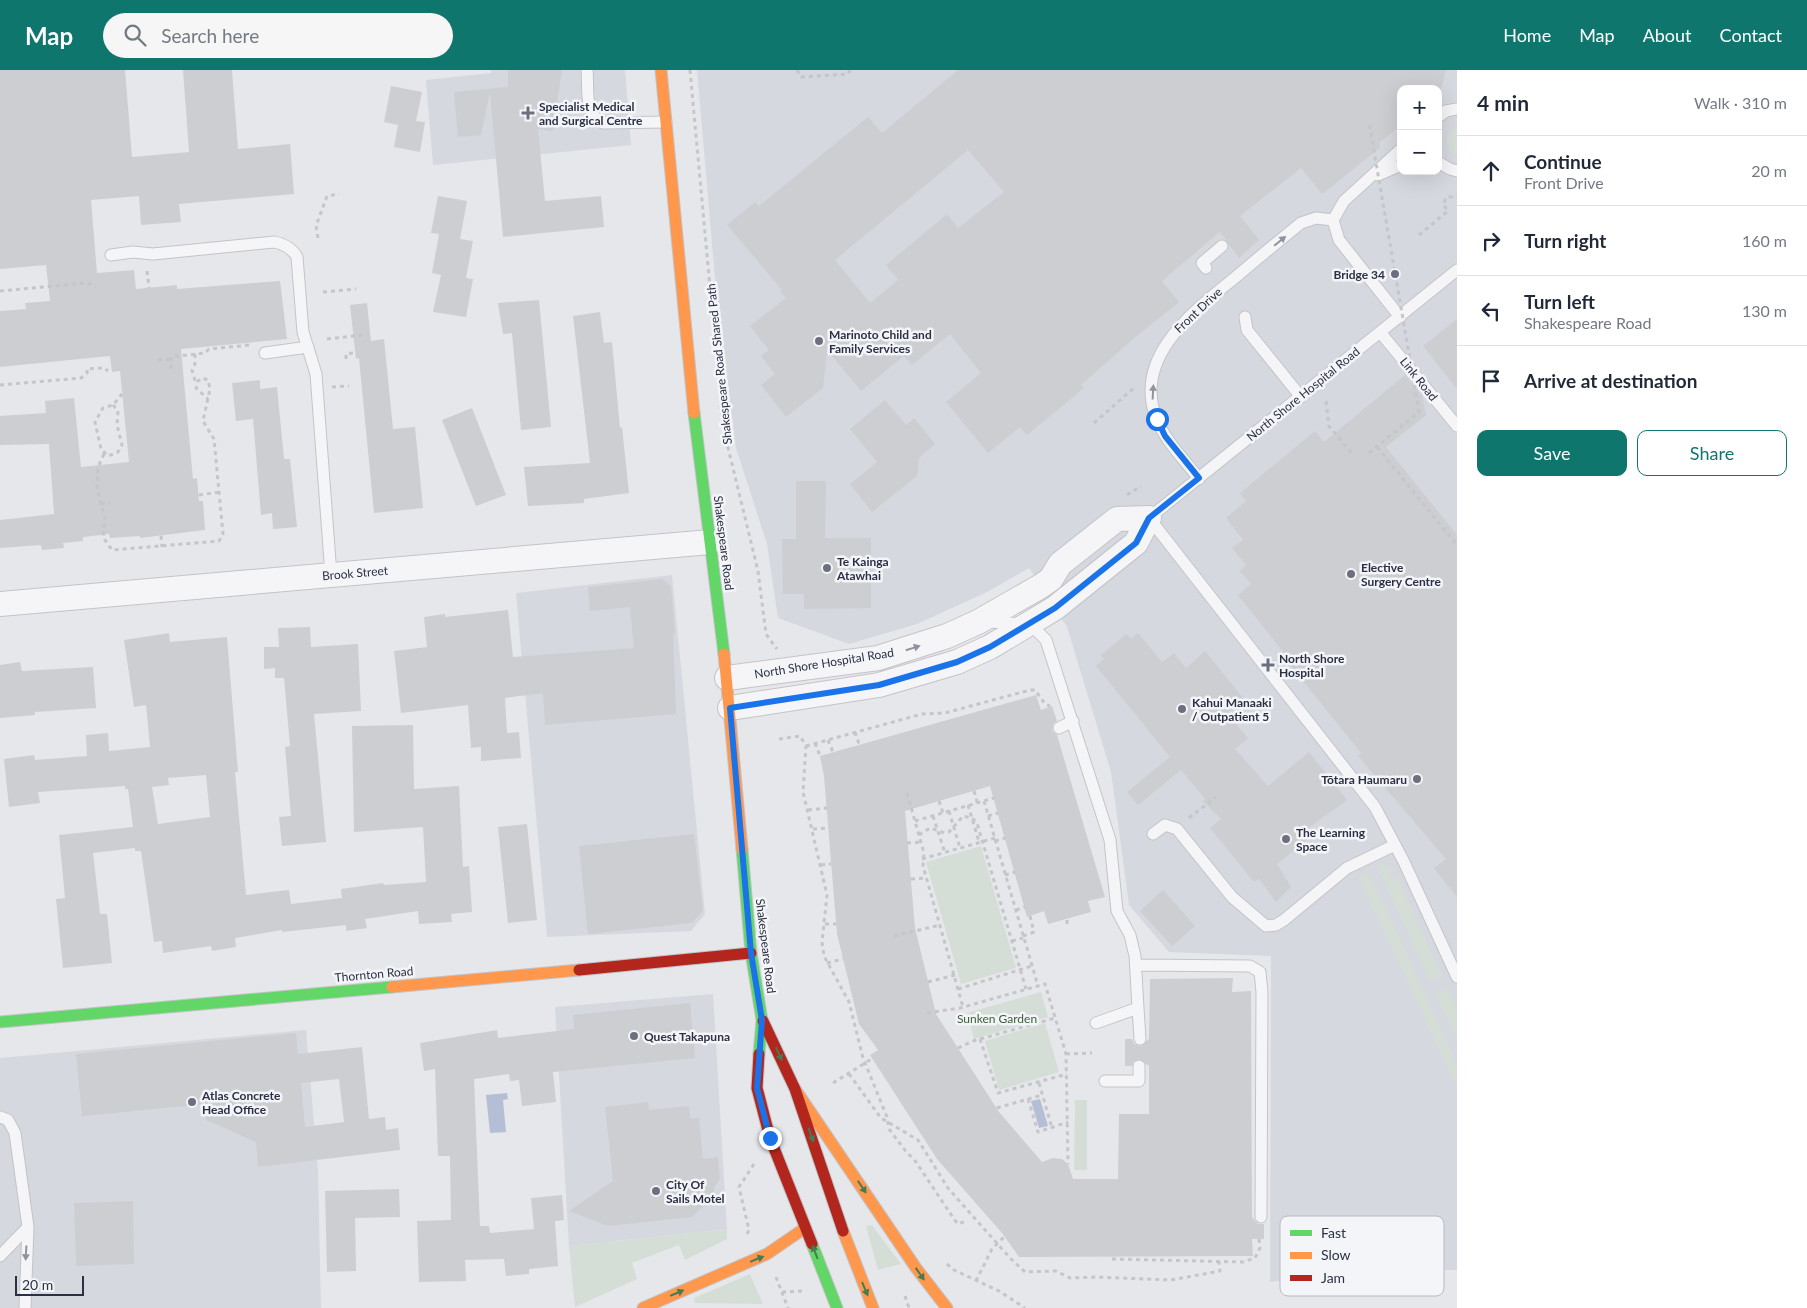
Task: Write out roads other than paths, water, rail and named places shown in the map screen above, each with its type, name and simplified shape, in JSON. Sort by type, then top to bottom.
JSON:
[{"type":"main road","name":"Shakespeare Road","points":[[661,70],[687,359],[728,678],[751,953],[762,1020],[757,1088],[770,1138],[837,1308]]},
{"type":"main road","name":"Thornton Road","points":[[0,1022],[715,958],[751,953]]},
{"type":"main road","name":"Shakespeare Road","points":[[762,1020],[795,1089],[854,1264],[874,1308]]},
{"type":"main road","points":[[795,1089],[916,1268],[947,1308]]},
{"type":"main road","points":[[643,1308],[768,1254],[805,1228]]},
{"type":"street","name":"North Shore Hospital Road","points":[[728,678],[878,658],[929,642],[978,622],[1051,579],[1060,564],[1117,519],[1149,518],[1136,543],[1055,608],[1034,628],[957,662],[879,685],[730,708]]},
{"type":"street","name":"Brook Street","points":[[0,604],[710,542]]},
{"type":"lane","points":[[587,70],[591,111],[599,121],[604,123],[666,122]]},
{"type":"lane","points":[[1442,114],[1457,108]]},
{"type":"lane","points":[[1397,153],[1344,201],[1333,220],[1339,240],[1400,317]]},
{"type":"lane","points":[[1442,165],[1457,171]]},
{"type":"lane","points":[[1367,180],[1397,167]]},
{"type":"lane","name":"Front Drive","points":[[1199,478],[1165,436],[1157,419],[1152,402],[1156,369],[1161,352],[1170,338],[1197,309],[1301,223],[1316,218],[1333,220]]},
{"type":"lane","points":[[111,255],[133,252],[153,254],[274,242],[285,245],[294,252],[303,332],[316,374],[331,575]]},
{"type":"lane","points":[[1206,268],[1202,262],[1222,246]]},
{"type":"lane","name":"North Shore Hospital Road","points":[[1149,518],[1457,270]]},
{"type":"lane","points":[[1245,317],[1247,330],[1301,397]]},
{"type":"lane","name":"Link Road","points":[[1380,332],[1457,426]]},
{"type":"lane","points":[[262,348],[308,346]]},
{"type":"lane","points":[[1149,518],[1369,799],[1396,846],[1457,977]]},
{"type":"lane","points":[[978,622],[1034,628],[1046,640],[1110,840],[1117,911],[1133,944],[1140,1039]]},
{"type":"lane","points":[[1059,728],[1073,721]]},
{"type":"lane","points":[[1153,834],[1165,825],[1177,828],[1232,897],[1266,926],[1284,920],[1352,865],[1396,846]]},
{"type":"lane","points":[[1136,965],[1250,966],[1258,970],[1261,975],[1261,1217]]},
{"type":"lane","points":[[1210,979],[1211,967]]},
{"type":"lane","points":[[1096,1023],[1138,1008]]},
{"type":"lane","points":[[1105,1081],[1139,1081],[1140,1066]]},
{"type":"lane","points":[[0,1116],[8,1120],[15,1133],[28,1227],[25,1308]]},
{"type":"lane","points":[[0,1256],[28,1227]]},
{"type":"water","points":[[507,1093],[508,1099],[503,1100],[506,1132],[490,1133],[486,1095]]},
{"type":"water","points":[[1040,1099],[1048,1126],[1039,1128],[1031,1101]]},
{"type":"place","name":"Specialist Medical and Surgical Centre","points":[[528,113]]},
{"type":"place","name":"Bridge 34","points":[[1395,274]]},
{"type":"place","name":"Marinoto Child and Family Services","points":[[819,341]]},
{"type":"place","name":"Te Kainga Atawhai","points":[[827,568]]},
{"type":"place","name":"Elective Surgery Centre","points":[[1351,574]]},
{"type":"place","name":"North Shore Hospital","points":[[1268,665]]},
{"type":"place","name":"Kahui Manaaki / Outpatient 5","points":[[1182,709]]},
{"type":"place","name":"Tōtara Haumaru","points":[[1417,779]]},
{"type":"place","name":"The Learning Space","points":[[1286,839]]},
{"type":"place","name":"Quest Takapuna","points":[[634,1036]]},
{"type":"place","name":"Atlas Concrete Head Office","points":[[192,1102]]},
{"type":"place","name":"City Of Sails Motel","points":[[656,1191]]},
{"type":"park label","name":"Sunken Garden","points":[[997,1018]]}]
